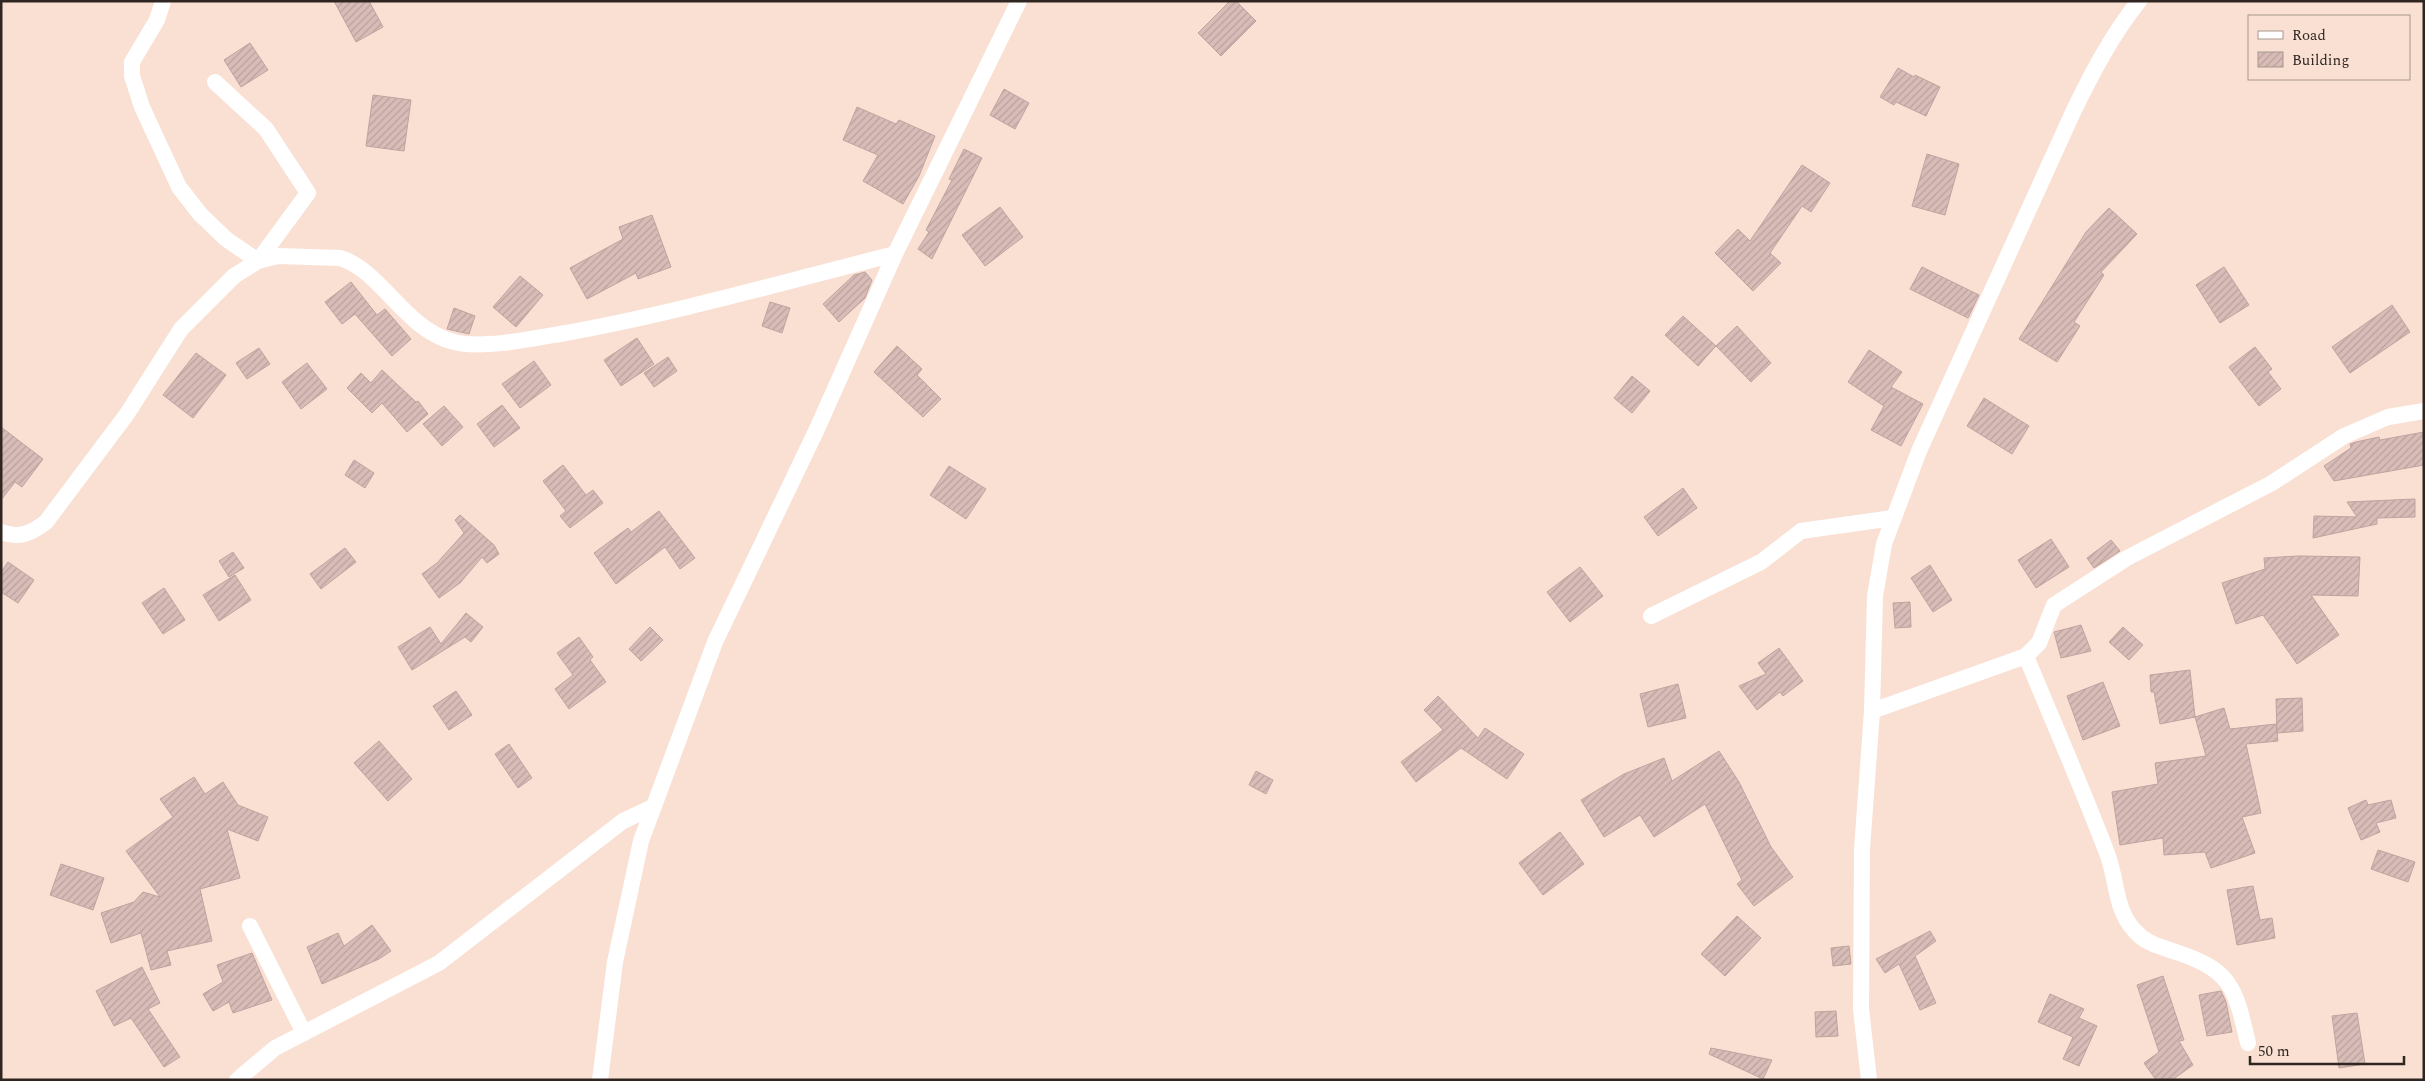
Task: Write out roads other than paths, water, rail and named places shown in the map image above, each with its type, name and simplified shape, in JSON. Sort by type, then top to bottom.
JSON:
[{"type":"street","points":[[163,1],[157,20],[132,62],[132,76],[142,106],[179,187],[200,214],[226,239],[258,260],[278,256],[340,258],[348,261],[370,278],[412,319],[430,332],[455,342],[477,344],[525,340],[618,324],[895,254]]},
{"type":"street","points":[[600,1080],[615,962],[641,841],[715,642],[817,429],[895,254],[1019,1]]},
{"type":"street","points":[[1869,1080],[1861,1009],[1862,849],[1872,711],[1875,596],[1884,544],[1919,451],[2074,110],[2120,24],[2139,1]]},
{"type":"street","points":[[1,532],[10,536],[32,533],[46,522],[127,414],[182,329],[234,276],[258,260],[308,193],[266,129],[215,82]]},
{"type":"street","points":[[1872,711],[2026,656],[2039,643],[2054,605],[2127,558],[2272,483],[2344,436],[2388,417],[2424,411]]},
{"type":"street","points":[[1651,616],[1761,562],[1802,531],[1893,518]]},
{"type":"street","points":[[2026,656],[2109,858],[2120,907],[2134,930],[2149,944],[2190,956],[2211,966],[2229,982],[2237,998],[2248,1043]]},
{"type":"street","points":[[237,1080],[276,1048],[439,964],[623,821],[653,807]]},
{"type":"street","points":[[250,926],[304,1033]]}]
